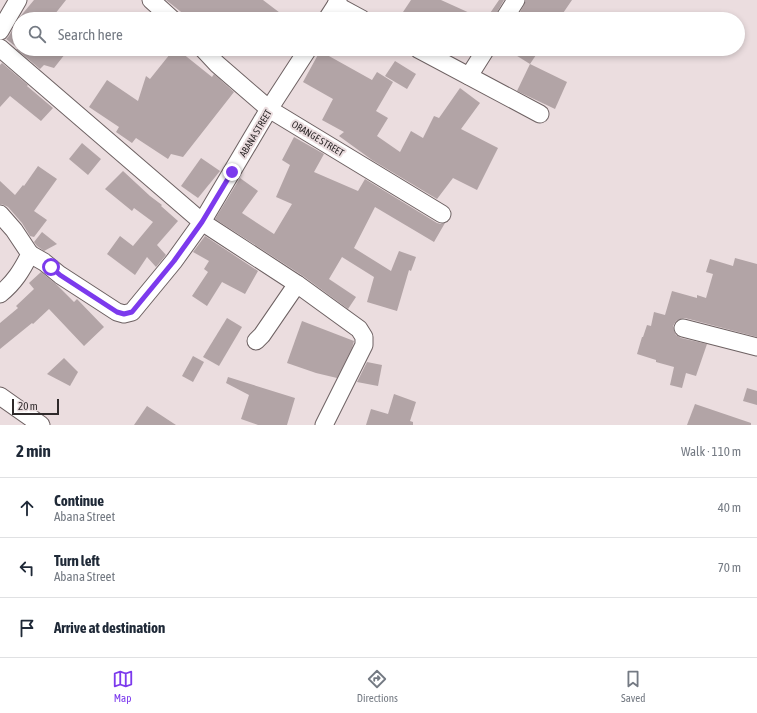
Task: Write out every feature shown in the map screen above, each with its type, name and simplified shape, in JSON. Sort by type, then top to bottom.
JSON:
[{"type":"street","points":[[0,31],[18,0]]},
{"type":"street","points":[[151,0],[164,12]]},
{"type":"street","points":[[508,12],[516,0]]},
{"type":"street","points":[[334,8],[344,12]]},
{"type":"street","points":[[0,48],[202,222],[296,284],[359,329],[364,337],[364,345],[324,425]]},
{"type":"street","name":"ORANGE STREET","points":[[210,56],[269,109],[442,214]]},
{"type":"street","name":"ABANA STREET","points":[[30,254],[117,312],[124,314],[132,312],[174,261],[202,222],[269,109],[303,56]]},
{"type":"street","points":[[431,56],[540,114]]},
{"type":"street","points":[[469,76],[482,56]]},
{"type":"street","points":[[0,214],[14,230],[30,254],[22,270],[13,282],[0,294]]},
{"type":"street","points":[[256,340],[262,336],[296,284]]},
{"type":"street","points":[[683,328],[757,347]]},
{"type":"street","points":[[0,396],[41,425]]},
{"type":"building","points":[[34,0],[66,0],[57,12],[24,12]]},
{"type":"building","points":[[166,0],[263,0],[279,12],[181,12]]},
{"type":"building","points":[[411,0],[441,0],[468,12],[403,12]]},
{"type":"building","points":[[499,0],[504,0],[497,12],[491,12]]},
{"type":"building","points":[[526,0],[572,0],[564,12],[520,12]]},
{"type":"building","points":[[12,31],[12,44],[6,39]]},
{"type":"building","points":[[24,56],[63,56],[54,68],[44,65],[40,69]]},
{"type":"building","points":[[168,56],[186,56],[212,77],[214,74],[234,92],[183,157],[171,154],[168,159],[136,138],[132,143],[116,132],[119,127],[89,107],[107,80],[138,101],[146,76],[150,79]]},
{"type":"building","points":[[317,56],[329,56],[372,80],[377,72],[393,82],[376,111],[388,118],[377,136],[400,152],[411,131],[423,138],[434,116],[439,118],[460,88],[480,103],[461,129],[498,148],[477,190],[453,178],[437,199],[372,160],[339,136],[344,132],[322,120],[333,99],[303,82]]},
{"type":"building","points":[[517,56],[535,56],[530,64]]},
{"type":"building","points":[[395,61],[416,74],[407,89],[385,76]]},
{"type":"building","points":[[2,63],[53,108],[41,121],[10,96],[0,107],[0,65]]},
{"type":"building","points":[[530,64],[567,82],[555,109],[517,91]]},
{"type":"building","points":[[294,137],[324,154],[314,172],[358,191],[365,179],[437,223],[445,223],[434,242],[375,207],[354,248],[391,271],[399,251],[416,257],[411,271],[409,270],[397,311],[367,302],[374,277],[342,257],[329,279],[356,297],[348,309],[303,276],[215,219],[240,178],[258,191],[242,213],[274,234],[292,204],[276,197],[290,165],[282,160]]},
{"type":"building","points":[[82,143],[101,159],[88,175],[69,159]]},
{"type":"building","points":[[201,158],[220,171],[198,198],[181,186]]},
{"type":"building","points":[[38,166],[57,179],[34,211],[47,220],[34,237],[30,236],[22,223],[8,207],[0,204],[0,181],[15,195],[23,185],[24,186]]},
{"type":"building","points":[[123,171],[178,221],[157,245],[166,255],[156,267],[147,257],[135,275],[107,254],[120,236],[133,246],[153,222],[134,208],[132,211],[105,189]]},
{"type":"building","points":[[42,232],[57,244],[44,251],[37,246],[34,242]]},
{"type":"building","points":[[205,236],[258,271],[245,294],[222,282],[207,306],[192,296],[208,272],[204,269],[209,261],[193,252]]},
{"type":"building","points":[[735,258],[757,264],[757,337],[685,318],[676,321],[673,326],[676,335],[681,338],[707,344],[696,376],[686,373],[682,388],[670,385],[674,367],[656,362],[656,360],[637,354],[647,325],[651,326],[654,312],[665,315],[672,291],[697,298],[697,295],[706,298],[713,274],[706,272],[710,259],[733,266]]},
{"type":"building","points":[[41,272],[74,302],[77,299],[104,327],[84,346],[49,309],[33,324],[32,323],[0,349],[0,323],[18,308],[16,306],[34,289],[29,283]]},
{"type":"building","points":[[227,318],[242,327],[219,366],[203,357]]},
{"type":"building","points":[[302,321],[354,341],[337,378],[316,373],[287,363]]},
{"type":"building","points":[[193,356],[204,362],[193,382],[182,376]]},
{"type":"building","points":[[64,358],[78,372],[70,386],[47,374]]},
{"type":"building","points":[[367,362],[382,365],[378,386],[357,382]]},
{"type":"building","points":[[228,377],[295,398],[287,425],[258,425],[241,419],[249,395],[226,383]]},
{"type":"building","points":[[747,388],[757,391],[757,405],[743,401]]},
{"type":"building","points":[[394,394],[416,402],[410,421],[413,422],[413,425],[366,425],[371,409],[388,414]]},
{"type":"building","points":[[695,404],[751,423],[751,425],[687,425]]},
{"type":"building","points":[[147,406],[176,425],[134,425]]},
{"type":"route","points":[[51,267],[60,275],[117,312],[124,314],[132,312],[174,261],[202,222],[232,172]]}]
